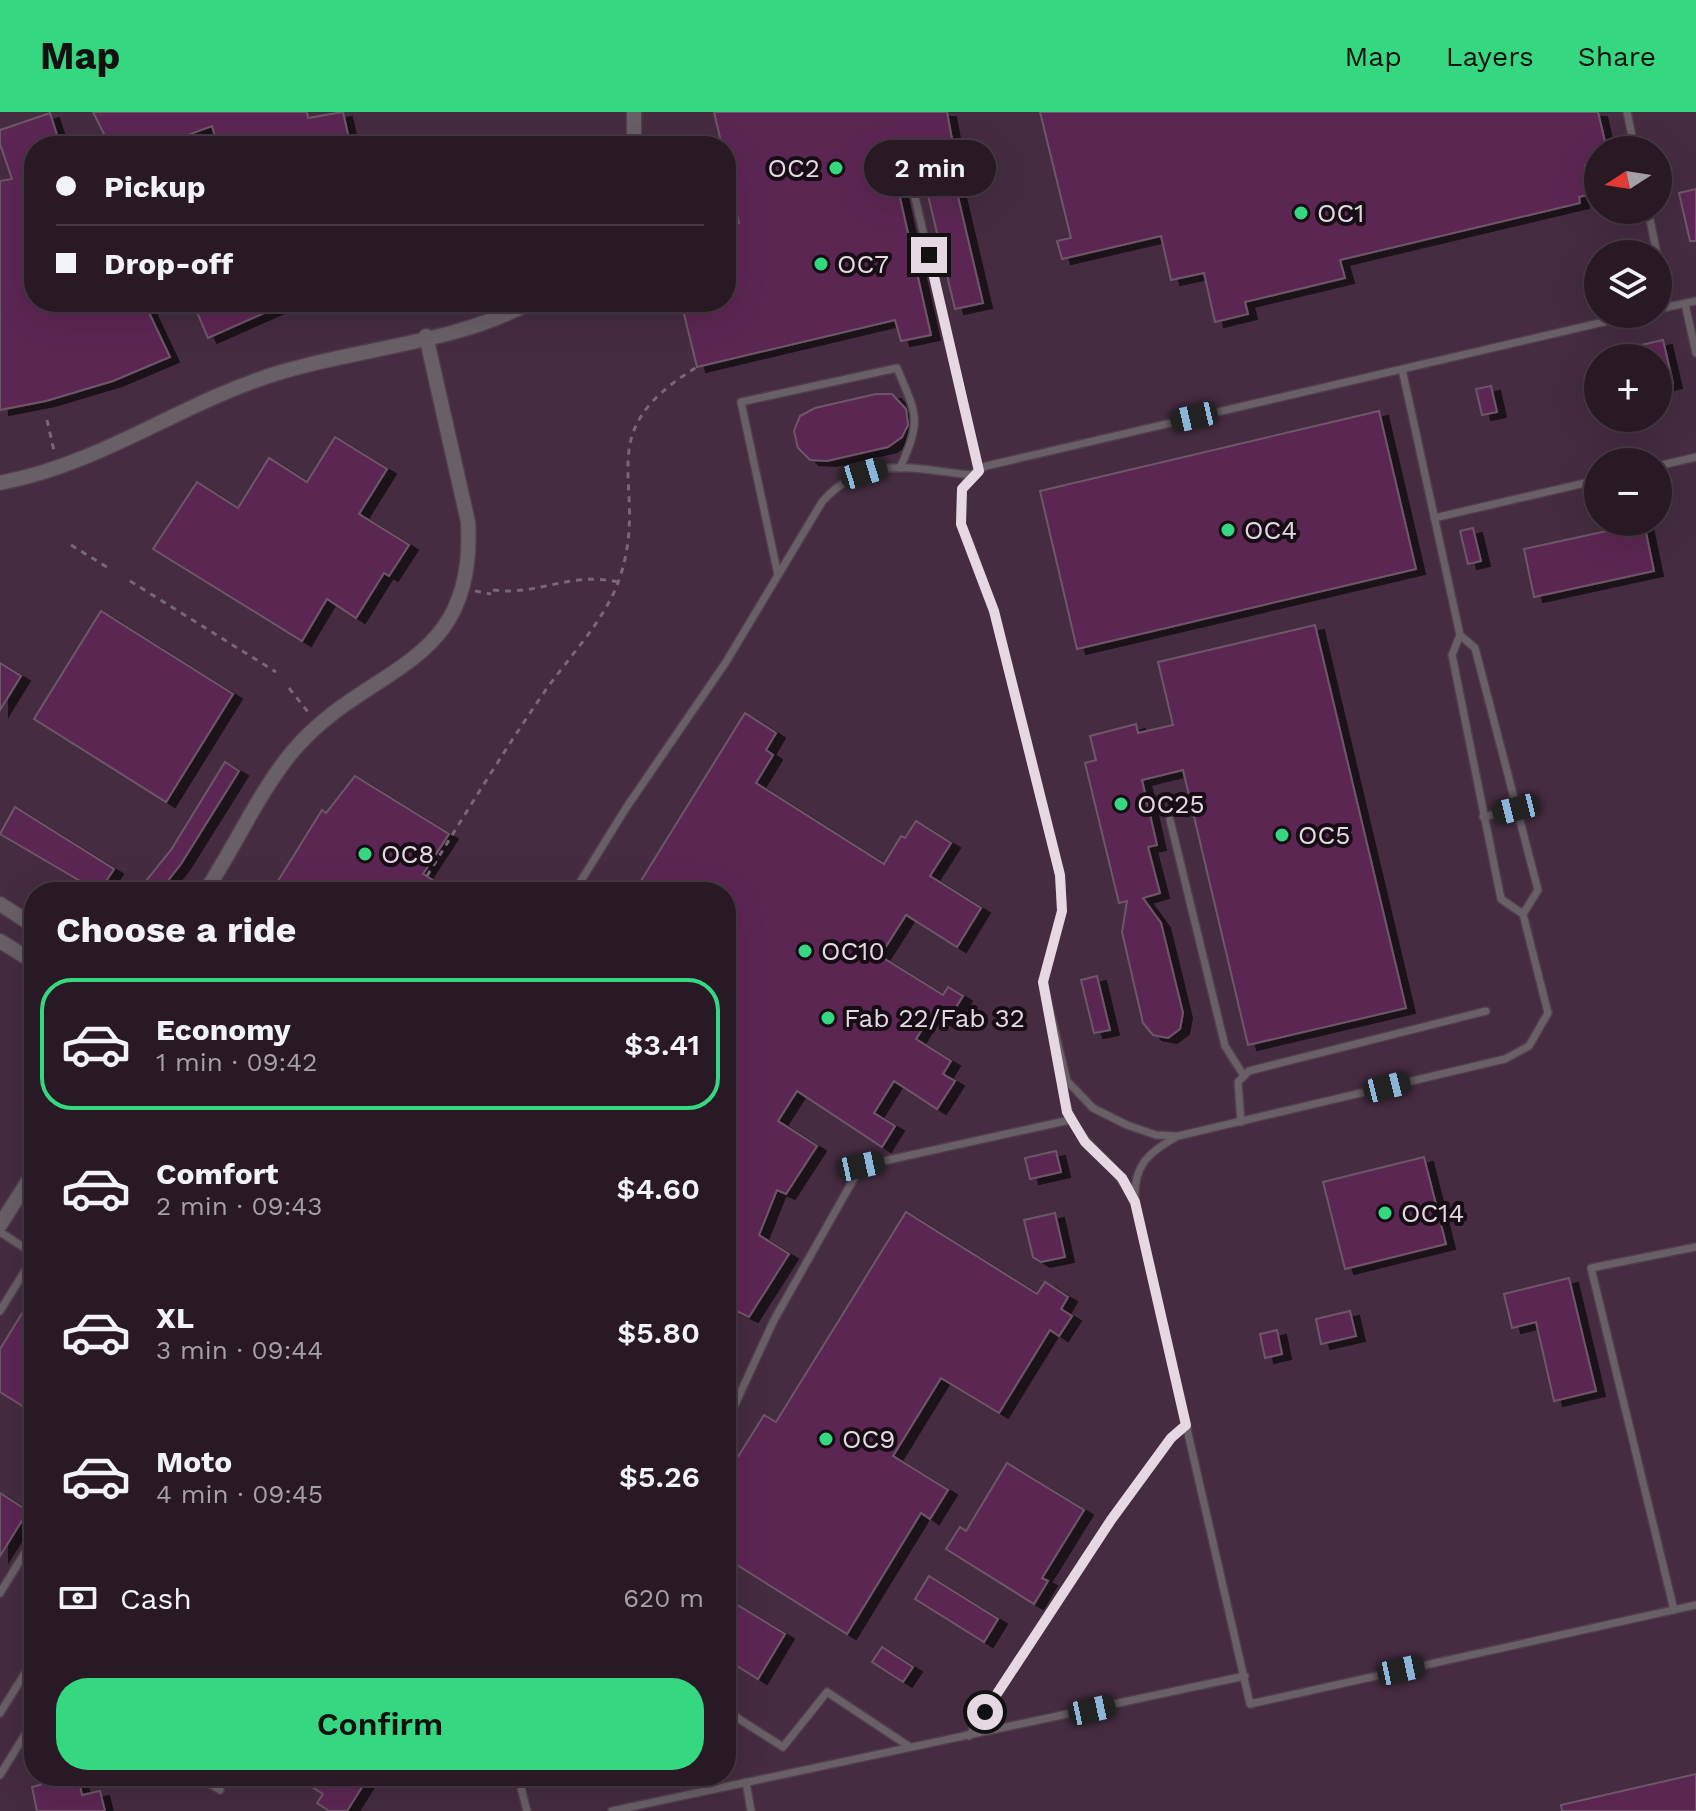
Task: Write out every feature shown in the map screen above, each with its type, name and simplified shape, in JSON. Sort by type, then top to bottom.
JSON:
[{"type":"street","points":[[634,112],[634,136]]},
{"type":"street","points":[[0,483],[97,455],[204,401],[255,380],[484,323],[509,312]]},
{"type":"street","points":[[211,882],[291,753],[325,719],[421,654],[455,608],[468,565],[468,522],[426,336]]},
{"type":"street","points":[[0,904],[24,920]]},
{"type":"street","points":[[0,941],[24,956]]},
{"type":"street","points":[[0,1225],[24,1188]]},
{"type":"lane","points":[[1627,112],[1632,136]]},
{"type":"lane","points":[[914,193],[975,473]]},
{"type":"lane","points":[[1672,306],[1696,301]]},
{"type":"lane","points":[[1685,304],[1696,353]]},
{"type":"lane","points":[[1135,1202],[1122,1178],[1085,1142],[1070,1120],[1043,982],[1062,911],[1060,875],[994,611],[961,524],[962,489],[975,473],[986,466],[1584,327]]},
{"type":"lane","points":[[778,575],[741,402],[897,368],[909,397],[916,432],[900,468]]},
{"type":"lane","points":[[1060,1063],[1067,1081],[1093,1108],[1156,1135],[1178,1136],[1505,1059],[1529,1046],[1548,1013],[1523,914],[1501,899],[1452,655],[1460,635],[1402,369]]},
{"type":"lane","points":[[1672,463],[1696,457]]},
{"type":"lane","points":[[580,882],[626,808],[726,662],[822,502],[841,480],[888,466],[975,473]]},
{"type":"lane","points":[[1434,518],[1584,483]]},
{"type":"lane","points":[[1460,635],[1475,648],[1538,890],[1523,914]]},
{"type":"lane","points":[[1483,817],[1516,809]]},
{"type":"lane","points":[[1170,820],[1225,1046],[1244,1076]]},
{"type":"lane","points":[[1241,1122],[1237,1091],[1238,1082],[1244,1076],[1289,1061],[1486,1011]]},
{"type":"lane","points":[[736,1402],[774,1320],[861,1166],[1070,1120]]},
{"type":"lane","points":[[1178,1136],[1156,1149],[1143,1163],[1134,1181],[1135,1202],[1250,1704],[1696,1605]]},
{"type":"lane","points":[[0,1232],[24,1248]]},
{"type":"lane","points":[[1674,1610],[1591,1268],[1696,1247]]},
{"type":"lane","points":[[0,1311],[24,1271]]},
{"type":"lane","points":[[969,1736],[1111,1520],[1171,1438],[1186,1425]]},
{"type":"lane","points":[[0,1593],[24,1554]]},
{"type":"lane","points":[[0,1713],[24,1675]]},
{"type":"lane","points":[[736,1784],[1245,1676]]},
{"type":"lane","points":[[736,1717],[783,1747],[827,1692],[910,1747]]},
{"type":"lane","points":[[0,1775],[24,1736]]},
{"type":"lane","points":[[746,1782],[751,1811]]},
{"type":"lane","points":[[214,1786],[220,1790]]},
{"type":"lane","points":[[521,1786],[527,1811]]},
{"type":"lane","points":[[612,1811],[728,1786]]},
{"type":"path","points":[[427,876],[500,756],[618,582],[631,522],[626,461],[630,438],[655,395],[697,367]]},
{"type":"path","points":[[47,420],[54,455]]},
{"type":"path","points":[[71,545],[110,569]]},
{"type":"path","points":[[493,590],[524,592],[585,577],[618,582]]},
{"type":"path","points":[[130,581],[276,672]]},
{"type":"path","points":[[289,688],[310,715]]},
{"type":"shaded area","points":[[0,112],[1696,112],[1696,1811],[0,1811]]},
{"type":"building","points":[[93,112],[307,112],[308,118],[343,112],[348,136],[215,136],[212,126],[185,136],[105,136]]},
{"type":"building","points":[[714,112],[947,112],[957,166],[951,167],[983,303],[955,309],[923,174],[896,180],[931,335],[901,341],[895,320],[697,367],[683,312],[736,312],[736,224],[739,223],[736,210],[736,136],[720,136]]},
{"type":"building","name":"OC1","points":[[1040,112],[1598,112],[1604,136],[1584,136],[1584,196],[1579,197],[1580,203],[1340,260],[1345,278],[1245,302],[1248,314],[1215,322],[1204,273],[1171,280],[1161,236],[1062,259],[1057,241],[1071,238]]},
{"type":"building","points":[[50,113],[57,136],[24,136],[24,312],[149,312],[170,357],[113,381],[46,401],[0,410],[0,181],[12,179],[0,144],[0,130]]},
{"type":"building","points":[[1696,189],[1696,241],[1690,241],[1679,193]]},
{"type":"building","points":[[197,312],[266,312],[208,338]]},
{"type":"building","points":[[1491,386],[1497,412],[1482,415],[1476,389]]},
{"type":"building","points":[[876,394],[892,394],[906,409],[908,425],[902,437],[888,447],[827,461],[810,460],[798,448],[794,431],[800,416],[815,408]]},
{"type":"building","name":"OC4","points":[[1379,411],[1416,569],[1077,649],[1040,491]]},
{"type":"building","points":[[335,437],[387,469],[359,514],[409,545],[389,576],[384,573],[356,618],[327,599],[302,641],[153,549],[197,482],[238,508],[269,458],[307,482]]},
{"type":"building","points":[[1473,528],[1481,561],[1468,564],[1460,531]]},
{"type":"building","points":[[1584,536],[1647,536],[1654,571],[1534,597],[1524,549]]},
{"type":"building","points":[[101,611],[233,694],[166,802],[34,719]]},
{"type":"building","name":"OC5","points":[[1315,625],[1406,1008],[1248,1045],[1183,770],[1142,780],[1157,845],[1148,847],[1160,893],[1143,898],[1161,923],[1183,1013],[1180,1029],[1168,1038],[1153,1035],[1143,1023],[1122,932],[1127,901],[1119,903],[1085,763],[1096,760],[1090,736],[1136,724],[1138,733],[1173,725],[1158,662]]},
{"type":"building","points":[[0,663],[21,676],[0,710]]},
{"type":"building","name":"Fab 22/Fab 32","points":[[745,713],[776,733],[766,750],[773,755],[756,783],[884,864],[901,836],[905,838],[916,821],[951,843],[930,876],[981,908],[957,947],[906,915],[880,956],[943,995],[948,987],[963,996],[946,1023],[932,1014],[916,1039],[951,1061],[943,1074],[955,1081],[937,1109],[894,1081],[874,1113],[895,1126],[882,1147],[797,1091],[778,1121],[817,1146],[786,1194],[777,1190],[759,1235],[789,1254],[749,1317],[736,1311],[736,882],[640,882]]},
{"type":"building","points":[[225,762],[239,771],[167,882],[145,882],[171,850]]},
{"type":"building","name":"OC8","points":[[355,776],[449,834],[423,874],[436,882],[277,882],[322,810],[326,813]]},
{"type":"building","points":[[15,807],[114,869],[106,882],[82,882],[0,834]]},
{"type":"building","points":[[1097,976],[1110,1030],[1094,1033],[1081,980]]},
{"type":"building","points":[[1056,1151],[1061,1172],[1030,1179],[1025,1158]]},
{"type":"building","name":"OC14","points":[[1424,1157],[1446,1244],[1345,1269],[1323,1182]]},
{"type":"building","name":"OC9","points":[[906,1212],[1037,1294],[1045,1282],[1068,1297],[1061,1309],[1072,1316],[1059,1336],[1050,1330],[999,1413],[941,1378],[893,1456],[948,1490],[930,1519],[921,1513],[847,1634],[736,1564],[736,1460],[764,1415],[776,1422]]},
{"type":"building","points":[[1055,1213],[1065,1257],[1041,1262],[1033,1257],[1024,1220]]},
{"type":"building","points":[[1569,1278],[1596,1391],[1554,1401],[1536,1322],[1512,1328],[1504,1294]]},
{"type":"building","points":[[24,1310],[24,1407],[0,1392],[0,1349]]},
{"type":"building","points":[[1350,1311],[1356,1336],[1321,1344],[1316,1319]]},
{"type":"building","points":[[1277,1330],[1282,1354],[1265,1358],[1260,1334]]},
{"type":"building","points":[[1007,1463],[1084,1510],[1042,1578],[1048,1581],[1034,1604],[946,1549],[960,1527],[966,1531]]},
{"type":"building","points":[[0,1493],[24,1508],[24,1517],[0,1556]]},
{"type":"building","points":[[929,1576],[998,1619],[984,1642],[915,1599]]},
{"type":"building","points":[[736,1604],[785,1634],[758,1679],[736,1665]]},
{"type":"building","points":[[882,1647],[913,1667],[903,1682],[872,1662]]},
{"type":"building","points":[[1696,1774],[1696,1811],[1562,1811],[1561,1805]]},
{"type":"building","points":[[80,1786],[82,1795],[100,1791],[105,1811],[37,1811],[32,1787]]},
{"type":"building","points":[[310,1786],[363,1786],[347,1811],[329,1811],[317,1803],[323,1794]]},
{"type":"place","name":"OC2","points":[[836,168]]},
{"type":"place","name":"OC1","points":[[1301,213]]},
{"type":"place","name":"OC7","points":[[821,264]]},
{"type":"place","name":"OC4","points":[[1228,530]]},
{"type":"place","name":"OC25","points":[[1121,804]]},
{"type":"place","name":"OC5","points":[[1282,835]]},
{"type":"place","name":"OC8","points":[[365,854]]},
{"type":"place","name":"OC10","points":[[805,951]]},
{"type":"place","name":"Fab 22/Fab 32","points":[[828,1018]]},
{"type":"place","name":"OC14","points":[[1385,1213]]},
{"type":"place","name":"OC9","points":[[826,1439]]},
{"type":"route","points":[[929,255],[979,471],[971,475],[962,489],[961,524],[994,611],[1060,875],[1062,911],[1045,965],[1043,982],[1067,1112],[1073,1127],[1122,1178],[1135,1202],[1186,1425],[1171,1438],[1111,1520],[985,1712]]}]
